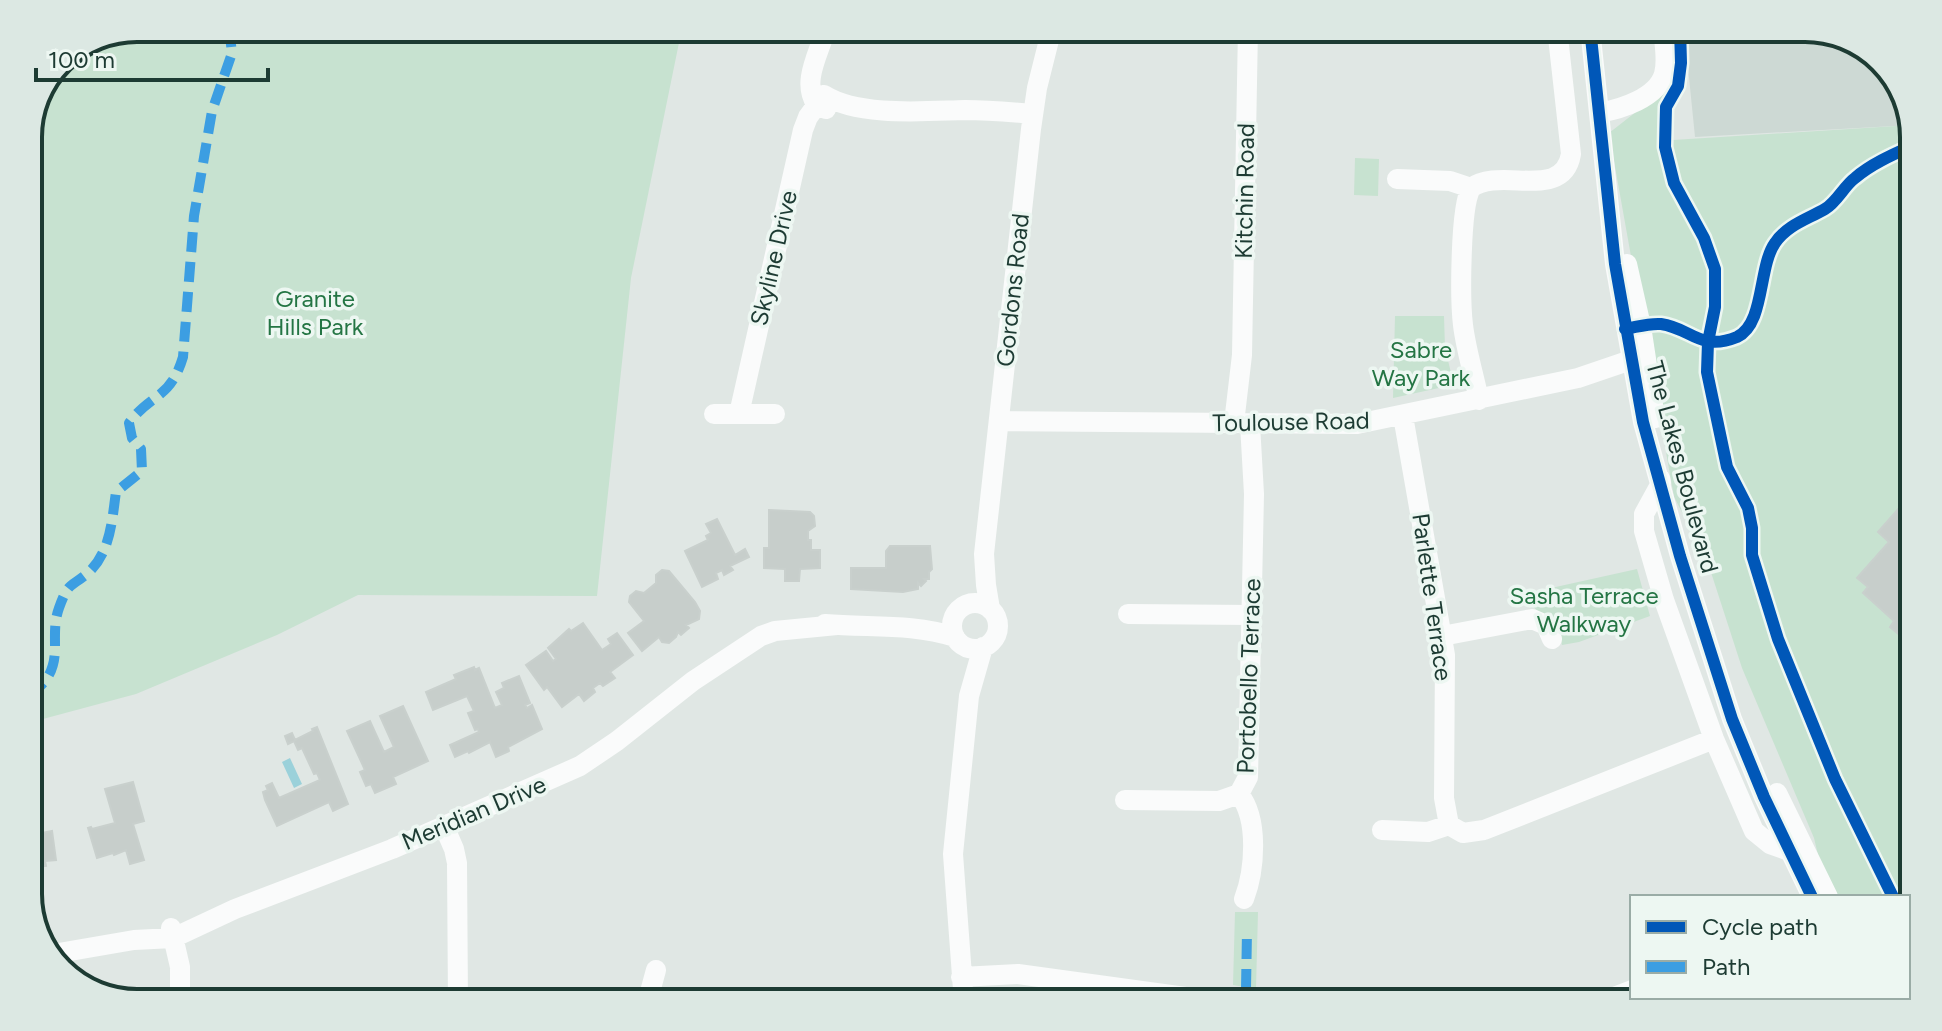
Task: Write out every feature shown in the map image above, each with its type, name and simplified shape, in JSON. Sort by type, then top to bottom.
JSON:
[{"type":"street","name":"Skyline Drive","points":[[739,414],[803,130],[820,100],[824,42]]},
{"type":"street","name":"Gordons Road","points":[[961,609],[977,578],[984,554],[1032,121],[1049,42]]},
{"type":"street","name":"Kitchin Road","points":[[1248,42],[1242,355],[1248,424]]},
{"type":"street","points":[[1479,400],[1463,326],[1464,212],[1471,188],[1484,181],[1550,180],[1566,170],[1571,154],[1559,42]]},
{"type":"street","name":"The Lakes Boulevard","points":[[1591,42],[1615,264],[1637,365],[1643,422],[1680,556],[1718,671],[1817,895]]},
{"type":"street","points":[[1599,113],[1628,106],[1657,86],[1666,60],[1664,42]]},
{"type":"street","points":[[820,100],[923,113],[966,110],[1032,121]]},
{"type":"street","points":[[1397,179],[1450,181],[1471,188]]},
{"type":"street","name":"Toulouse Road","points":[[999,421],[1357,424],[1578,378],[1604,378],[1637,365]]},
{"type":"street","points":[[714,414],[775,414]]},
{"type":"street","name":"Parlette Terrace","points":[[1403,416],[1446,669],[1444,798],[1449,825]]},
{"type":"street","name":"Portobello Terrace","points":[[1244,899],[1251,872],[1252,821],[1248,807],[1239,794],[1248,777],[1254,494],[1248,424]]},
{"type":"street","name":"The Lakes Boulevard","points":[[1661,483],[1644,514],[1644,531],[1682,652],[1714,739],[1754,831],[1770,844],[1797,850]]},
{"type":"street","name":"Gordons Road","points":[[984,554],[990,609]]},
{"type":"street","points":[[963,989],[953,854],[969,696],[967,644],[952,625],[961,609],[978,603],[990,609],[998,627],[994,640],[967,644]]},
{"type":"street","name":"Meridian Drive","points":[[897,626],[933,619],[961,609]]},
{"type":"street","points":[[1128,614],[1251,615]]},
{"type":"street","points":[[1442,636],[1532,619],[1546,625],[1552,639]]},
{"type":"street","name":"Meridian Drive","points":[[62,952],[172,933],[325,876],[580,766],[693,681],[761,636],[775,631],[837,625],[897,626],[934,631],[967,644]]},
{"type":"street","points":[[1382,830],[1428,832],[1449,825],[1463,833],[1484,830],[1714,739]]},
{"type":"street","points":[[1125,800],[1219,801],[1239,794]]},
{"type":"street","points":[[444,826],[457,863],[458,989]]},
{"type":"street","points":[[172,933],[180,967],[180,989]]},
{"type":"street","points":[[961,971],[995,967],[1018,974],[1124,989]]},
{"type":"street","points":[[651,989],[656,970]]},
{"type":"shaded area","points":[[1685,42],[1805,42],[1836,47],[1858,58],[1876,74],[1895,106],[1899,126],[1695,137]]},
{"type":"green space","name":"Granite Hills Park","points":[[137,42],[679,42],[631,278],[597,596],[358,595],[277,635],[136,694],[42,719],[42,131],[45,112],[62,79],[74,66],[100,49]]},
{"type":"green space","points":[[1668,87],[1673,140],[1899,126],[1900,895],[1833,895],[1823,876],[1814,838],[1742,668],[1707,560],[1674,497],[1609,133]]},
{"type":"green space","points":[[1355,158],[1379,159],[1378,196],[1354,195]]},
{"type":"green space","name":"Sabre Way Park","points":[[1395,316],[1444,316],[1445,348],[1452,377],[1448,386],[1393,398]]},
{"type":"green space","name":"Sasha Terrace Walkway","points":[[1637,569],[1650,616],[1579,642],[1562,645],[1551,621],[1532,606],[1524,594]]},
{"type":"green space","points":[[1235,912],[1258,912],[1256,989],[1233,985]]},
{"type":"water","points":[[290,758],[302,784],[294,788],[282,762]]},
{"type":"building","points":[[1900,507],[1900,635],[1890,627],[1894,621],[1863,593],[1868,587],[1857,578],[1889,542],[1878,532]]},
{"type":"building","points":[[769,510],[810,512],[814,516],[815,526],[808,531],[808,540],[811,540],[811,550],[820,550],[820,568],[800,569],[799,581],[785,581],[785,569],[764,568],[764,548],[769,548]]},
{"type":"building","points":[[717,519],[735,555],[745,549],[749,557],[730,566],[733,570],[724,575],[722,570],[716,573],[718,579],[702,587],[685,551],[708,540],[706,536],[711,533],[706,524]]},
{"type":"building","points":[[890,546],[930,546],[932,569],[929,579],[924,579],[926,581],[921,586],[918,583],[918,589],[903,592],[851,589],[851,568],[886,568],[886,551]]},
{"type":"building","points":[[662,570],[669,571],[695,602],[700,611],[699,619],[686,625],[689,628],[681,635],[678,632],[669,643],[662,642],[659,637],[642,651],[628,633],[644,621],[629,602],[630,596],[636,591],[644,593],[656,583],[656,575]]},
{"type":"building","points":[[583,623],[602,650],[611,644],[608,639],[617,633],[633,655],[610,672],[615,678],[593,688],[595,692],[584,701],[579,694],[562,707],[547,687],[544,690],[526,665],[546,651],[553,661],[556,659],[548,648],[569,629],[571,631]]},
{"type":"building","points":[[474,667],[475,670],[479,668],[495,708],[502,705],[496,692],[504,688],[502,683],[519,676],[530,703],[525,705],[527,708],[532,705],[542,729],[496,757],[490,742],[455,757],[450,745],[479,732],[475,730],[468,713],[474,711],[467,696],[433,710],[426,692]]},
{"type":"building","points":[[403,706],[428,761],[393,777],[396,784],[375,793],[371,784],[366,786],[360,772],[365,770],[347,731],[370,721],[384,752],[394,747],[380,716]]},
{"type":"building","points":[[317,727],[348,804],[333,811],[329,802],[277,826],[265,800],[263,792],[268,790],[266,786],[272,783],[279,798],[320,780],[302,748],[298,750],[294,741],[288,744],[285,736],[292,733],[295,740]]},
{"type":"building","points":[[133,782],[144,821],[133,824],[144,860],[130,864],[126,850],[97,858],[88,828],[115,823],[105,789]]},
{"type":"building","points":[[52,831],[56,860],[45,861],[46,866],[42,866],[42,833]]},
{"type":"marked path","points":[[42,685],[53,665],[56,620],[65,593],[89,572],[102,554],[109,534],[116,492],[142,471],[141,449],[132,438],[129,423],[166,389],[183,357],[194,216],[212,111],[232,53],[231,42]]},
{"type":"marked path","points":[[1246,989],[1247,931]]},
{"type":"cycle path","points":[[1591,42],[1615,264],[1643,422],[1680,556],[1732,719],[1764,797],[1811,895]]},
{"type":"cycle path","points":[[1680,42],[1678,86],[1666,107],[1665,147],[1674,183],[1704,238],[1715,269],[1715,307],[1708,342],[1707,372],[1727,467],[1748,508],[1752,555],[1778,639],[1835,779],[1892,895]]},
{"type":"cycle path","points":[[1625,329],[1661,324],[1705,341],[1737,337],[1752,320],[1770,253],[1780,237],[1829,206],[1851,181],[1868,168],[1900,152]]}]
